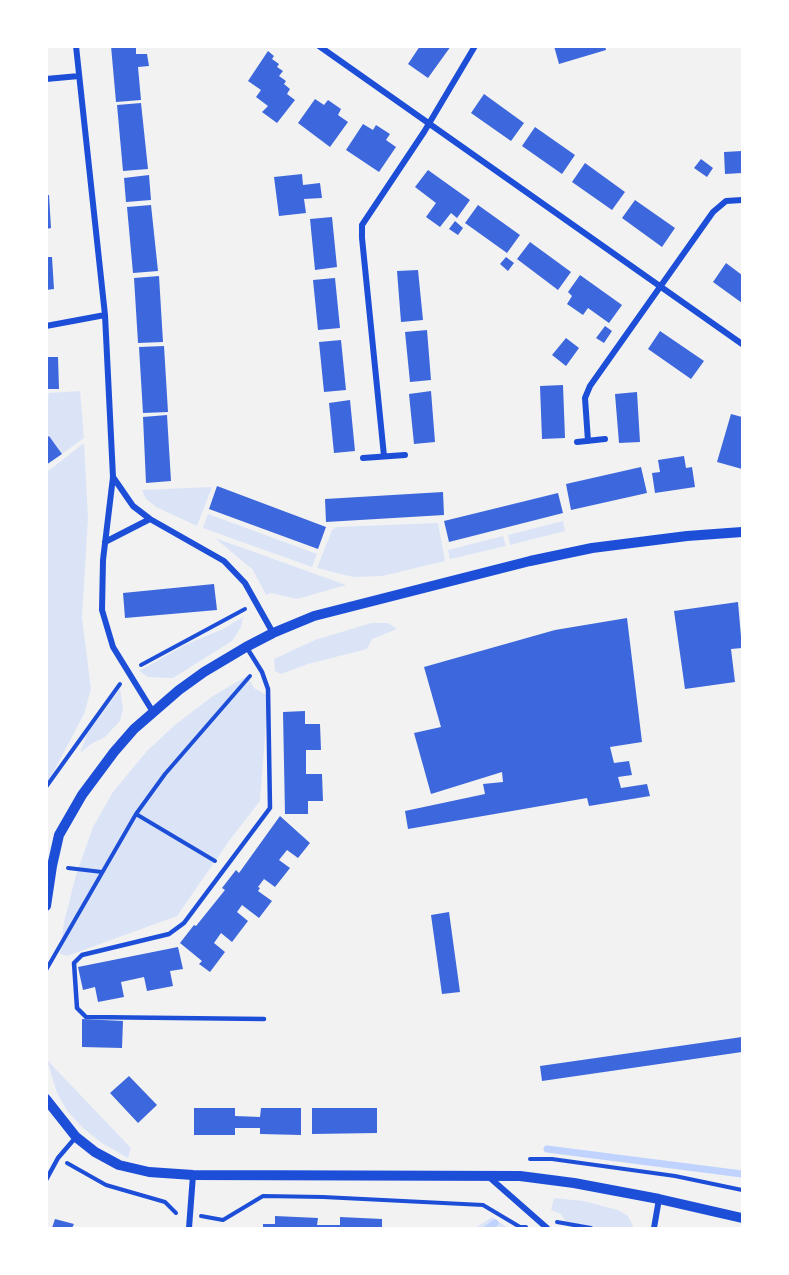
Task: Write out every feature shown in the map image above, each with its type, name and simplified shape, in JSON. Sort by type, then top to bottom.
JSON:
[{"type":"street","points":[[76,46],[105,315],[113,477],[105,542],[102,610],[118,656],[153,712]]},
{"type":"street","points":[[319,46],[742,344]]},
{"type":"street","points":[[384,456],[362,225],[429,124],[475,46]]},
{"type":"street","points":[[46,79],[79,76]]},
{"type":"street","points":[[588,441],[585,398],[590,386],[713,212],[726,201],[742,200]]},
{"type":"street","points":[[46,326],[105,315]]},
{"type":"street","points":[[577,442],[606,440]]},
{"type":"street","points":[[363,458],[405,455]]},
{"type":"street","points":[[113,477],[133,506],[150,519],[224,561],[245,583],[273,633]]},
{"type":"street","points":[[105,542],[150,519]]},
{"type":"street","points":[[46,906],[59,835],[82,795],[134,729],[204,672],[246,646],[314,616],[541,559],[592,548],[687,536],[742,532]]},
{"type":"street","points":[[46,1099],[76,1137],[95,1152],[119,1165],[148,1172],[193,1175],[520,1176],[659,1198],[742,1218]]},
{"type":"street","points":[[189,1228],[193,1175]]},
{"type":"street","points":[[488,1176],[545,1226]]},
{"type":"street","points":[[654,1228],[659,1198]]},
{"type":"lane","points":[[246,646],[259,666],[268,689],[270,808],[184,923],[169,934],[82,955],[74,963],[77,1008],[86,1017],[264,1019]]},
{"type":"lane","points":[[46,1180],[58,1158],[76,1137]]},
{"type":"path","points":[[46,970],[136,814],[165,774],[259,666]]},
{"type":"path","points":[[136,814],[226,867]]},
{"type":"path","points":[[52,866],[103,872]]},
{"type":"path","points":[[58,1158],[106,1185],[165,1202],[175,1213],[191,1213],[223,1220],[263,1196],[483,1205],[520,1228],[545,1226],[558,1222],[591,1228]]},
{"type":"path","points":[[552,1159],[675,1176],[742,1190]]},
{"type":"shaded area","points":[[80,391],[84,438],[62,454],[47,433],[46,397],[49,396],[48,393]]},
{"type":"shaded area","points":[[84,443],[88,518],[82,617],[91,689],[84,714],[46,786],[47,472]]},
{"type":"shaded area","points":[[212,487],[197,526],[156,507],[146,499],[142,490]]},
{"type":"shaded area","points":[[208,514],[317,554],[312,567],[203,528]]},
{"type":"shaded area","points":[[563,521],[565,531],[510,545],[508,535]]},
{"type":"shaded area","points":[[438,523],[445,561],[382,576],[353,577],[317,568],[332,530],[336,527]]},
{"type":"shaded area","points":[[503,536],[506,546],[450,559],[448,550]]},
{"type":"shaded area","points":[[215,538],[346,585],[297,599],[271,593],[266,595],[253,570]]},
{"type":"shaded area","points":[[243,617],[241,627],[232,641],[173,678],[148,677],[139,671],[185,645],[223,629]]},
{"type":"shaded area","points":[[371,623],[388,623],[397,629],[372,639],[367,649],[308,664],[281,674],[275,671],[274,659],[315,640]]},
{"type":"shaded area","points":[[247,676],[254,688],[268,696],[260,801],[177,916],[67,956],[60,954],[64,922],[76,875],[93,827],[113,792],[147,751],[176,724],[213,696]]},
{"type":"shaded area","points":[[120,689],[123,709],[120,721],[105,737],[80,753],[87,734]]},
{"type":"shaded area","points":[[47,1060],[131,1148],[128,1158],[102,1143],[68,1112],[57,1093]]},
{"type":"shaded area","points":[[554,1198],[583,1201],[618,1210],[628,1216],[634,1228],[570,1228],[561,1214],[551,1210]]},
{"type":"shaded area","points":[[492,1217],[508,1228],[475,1228]]},
{"type":"building","points":[[111,46],[136,46],[136,54],[147,54],[149,66],[138,67],[141,100],[116,102]]},
{"type":"building","points":[[420,46],[451,46],[428,78],[408,64]]},
{"type":"building","points":[[554,46],[605,46],[606,50],[559,64]]},
{"type":"building","points":[[268,51],[274,56],[272,59],[279,64],[277,67],[283,71],[279,76],[286,81],[284,84],[290,89],[287,94],[295,100],[277,123],[262,112],[268,106],[256,97],[261,90],[248,81]]},
{"type":"building","points":[[484,94],[524,123],[511,141],[471,113]]},
{"type":"building","points":[[315,99],[324,105],[328,100],[341,109],[338,115],[348,122],[330,147],[298,123]]},
{"type":"building","points":[[141,103],[148,169],[123,171],[117,105]]},
{"type":"building","points":[[363,124],[373,130],[376,125],[390,134],[386,140],[396,147],[379,172],[346,150]]},
{"type":"building","points":[[535,127],[575,155],[562,174],[522,146]]},
{"type":"building","points":[[742,151],[742,173],[725,174],[724,152]]},
{"type":"building","points":[[701,159],[713,168],[707,177],[694,168]]},
{"type":"building","points":[[585,163],[625,192],[612,210],[572,182]]},
{"type":"building","points":[[428,170],[470,200],[457,218],[451,213],[440,227],[426,217],[436,203],[415,187]]},
{"type":"building","points":[[302,174],[303,185],[320,183],[322,198],[304,199],[306,213],[279,216],[274,177]]},
{"type":"building","points":[[149,175],[151,200],[126,202],[124,178]]},
{"type":"building","points":[[46,195],[49,195],[51,228],[46,229]]},
{"type":"building","points":[[635,200],[675,228],[662,247],[622,218]]},
{"type":"building","points":[[151,205],[158,271],[133,273],[127,207]]},
{"type":"building","points":[[478,205],[520,235],[507,253],[465,223]]},
{"type":"building","points":[[332,217],[337,267],[315,270],[310,219]]},
{"type":"building","points":[[455,221],[463,228],[458,235],[449,229]]},
{"type":"building","points":[[530,242],[571,272],[558,290],[517,259]]},
{"type":"building","points":[[46,257],[52,257],[54,289],[46,290]]},
{"type":"building","points":[[506,257],[514,263],[508,271],[500,264]]},
{"type":"building","points":[[726,263],[742,275],[742,303],[713,282]]},
{"type":"building","points":[[418,270],[423,320],[401,322],[397,271]]},
{"type":"building","points":[[580,275],[622,305],[609,323],[588,308],[583,315],[567,304],[572,296],[568,292]]},
{"type":"building","points":[[159,276],[163,342],[138,343],[134,278]]},
{"type":"building","points":[[335,278],[340,328],[318,330],[313,280]]},
{"type":"building","points":[[605,326],[612,331],[604,343],[596,338]]},
{"type":"building","points":[[427,330],[431,380],[410,382],[405,332]]},
{"type":"building","points":[[660,331],[704,361],[691,379],[648,349]]},
{"type":"building","points":[[566,338],[579,348],[566,366],[552,355]]},
{"type":"building","points":[[341,340],[346,390],[324,392],[319,342]]},
{"type":"building","points":[[164,346],[168,412],[143,413],[139,347]]},
{"type":"building","points":[[46,357],[58,357],[59,389],[46,389]]},
{"type":"building","points":[[563,385],[565,438],[542,439],[540,386]]},
{"type":"building","points":[[431,391],[435,442],[414,444],[409,394]]},
{"type":"building","points":[[637,392],[640,442],[619,443],[615,394]]},
{"type":"building","points":[[350,400],[355,451],[334,453],[329,403]]},
{"type":"building","points":[[731,414],[742,417],[742,469],[717,462]]},
{"type":"building","points":[[167,415],[171,481],[146,483],[143,417]]},
{"type":"building","points":[[49,436],[62,454],[46,465],[46,438]]},
{"type":"building","points":[[684,456],[686,468],[692,467],[695,487],[655,493],[652,473],[660,472],[658,460]]},
{"type":"building","points":[[641,467],[647,493],[571,510],[566,484]]},
{"type":"building","points":[[217,486],[326,527],[318,549],[209,509]]},
{"type":"building","points":[[443,492],[444,515],[326,522],[325,499]]},
{"type":"building","points":[[558,493],[563,513],[449,542],[444,521]]},
{"type":"building","points":[[214,584],[217,610],[125,618],[123,593]]},
{"type":"building","points":[[738,602],[742,648],[731,649],[735,682],[685,689],[674,611]]},
{"type":"building","points":[[627,618],[642,742],[610,747],[614,763],[629,761],[632,775],[618,777],[621,788],[647,784],[650,796],[589,806],[587,798],[408,829],[405,811],[485,794],[483,784],[503,782],[502,772],[431,794],[414,733],[441,727],[424,667],[555,630]]},
{"type":"building","points":[[305,711],[305,724],[320,724],[321,750],[306,750],[306,774],[322,774],[323,801],[308,801],[308,814],[285,814],[283,712]]},
{"type":"building","points":[[280,816],[310,843],[298,858],[287,850],[279,860],[290,868],[275,887],[264,879],[258,887],[260,888],[258,891],[272,901],[259,918],[242,905],[237,912],[248,921],[232,942],[221,933],[214,943],[225,952],[210,972],[199,964],[202,961],[180,943],[225,890],[222,888],[236,870],[239,873]]},
{"type":"building","points":[[449,912],[460,992],[442,994],[431,915]]},
{"type":"building","points":[[178,947],[183,969],[170,971],[173,986],[147,991],[144,977],[121,982],[124,997],[98,1002],[95,987],[83,990],[78,967]]},
{"type":"building","points":[[82,1019],[123,1021],[122,1048],[82,1047]]},
{"type":"building","points":[[742,1037],[742,1052],[542,1081],[540,1066]]},
{"type":"building","points":[[129,1076],[157,1105],[138,1123],[110,1093]]},
{"type":"building","points":[[194,1108],[235,1108],[235,1116],[260,1117],[261,1108],[301,1108],[301,1135],[260,1134],[260,1128],[235,1128],[235,1135],[194,1135]]},
{"type":"building","points":[[312,1108],[377,1108],[377,1133],[312,1134]]},
{"type":"building","points":[[275,1216],[318,1218],[317,1225],[340,1225],[340,1217],[382,1219],[382,1228],[263,1228],[263,1224],[275,1224]]},
{"type":"building","points":[[55,1219],[74,1224],[72,1228],[52,1228]]},
{"type":"waterway","points":[[547,1149],[742,1174]]},
{"type":"waterway","points":[[488,1228],[495,1223]]}]
